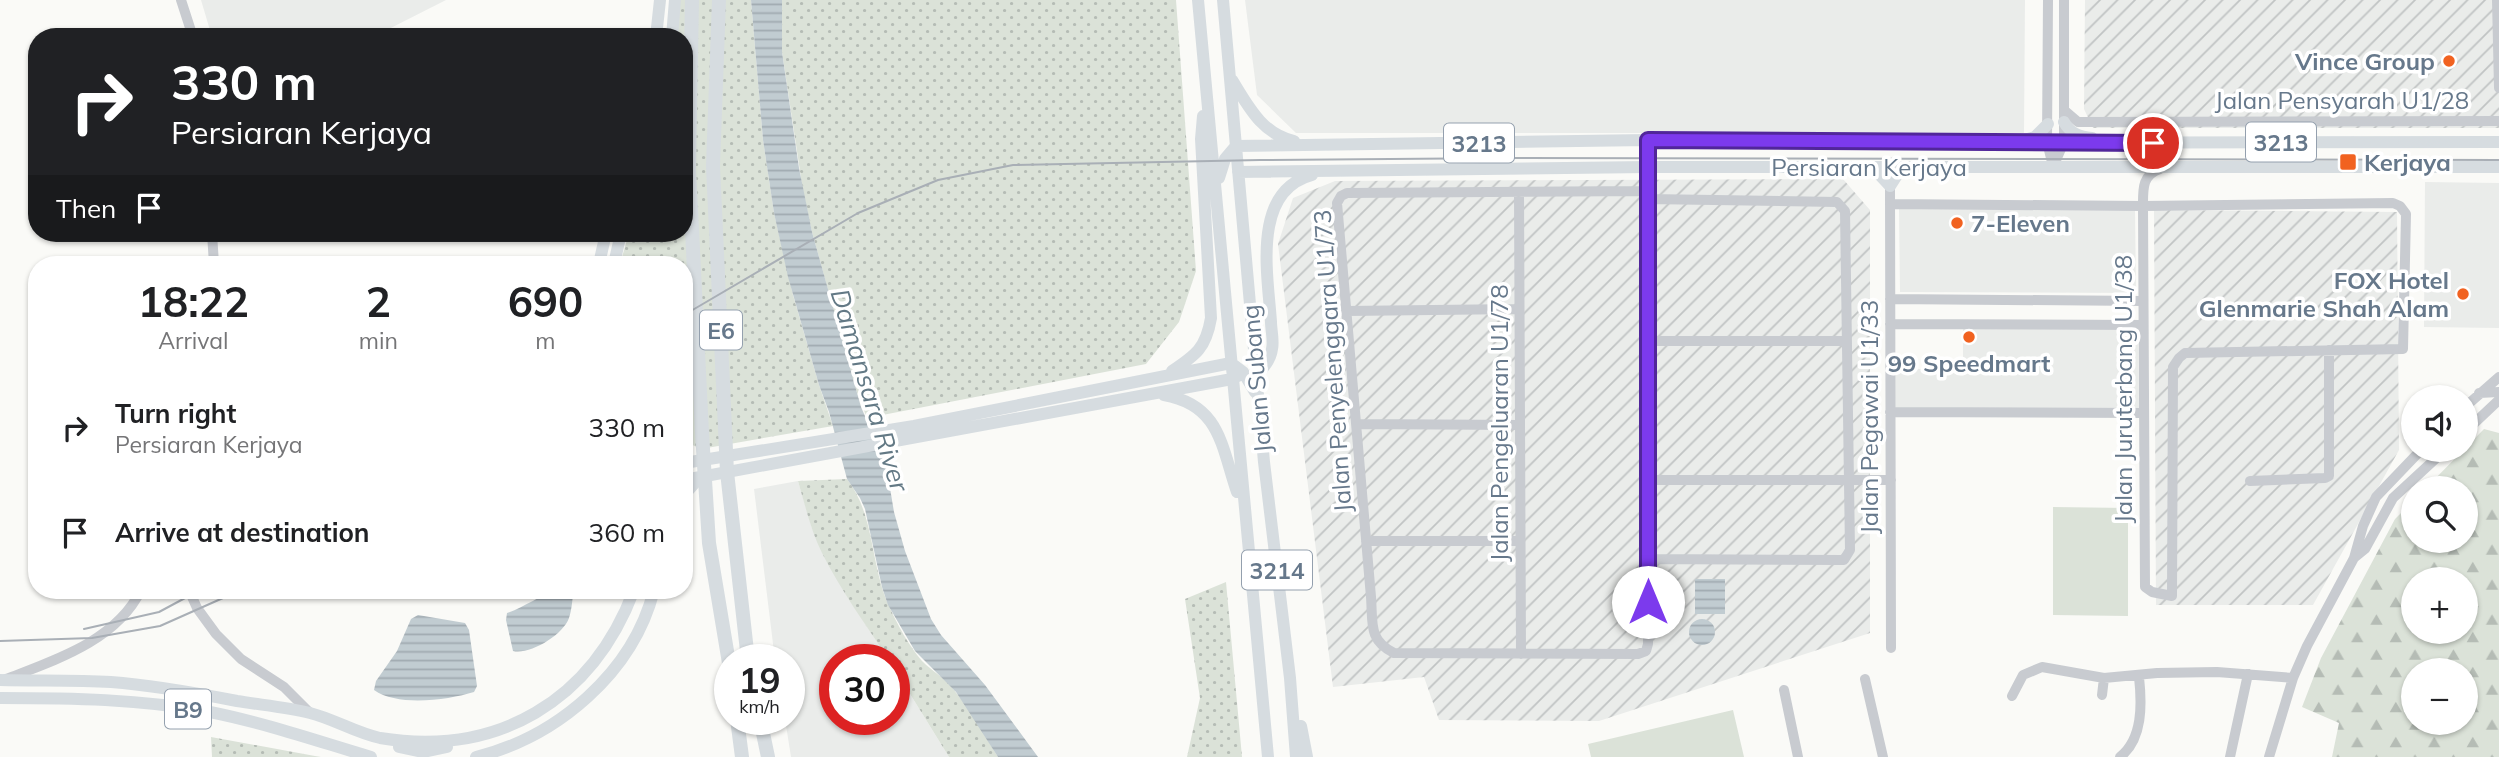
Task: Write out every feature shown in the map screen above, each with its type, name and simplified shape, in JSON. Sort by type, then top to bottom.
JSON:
[{"type":"highway","name":"E6","points":[[692,0],[692,28]]},
{"type":"highway","name":"E6","points":[[719,0],[713,166],[727,472],[746,644]]},
{"type":"highway","name":"E6","points":[[693,242],[709,543],[726,644]]},
{"type":"highway","points":[[739,735],[742,757]]},
{"type":"highway","points":[[763,735],[768,757]]},
{"type":"main road","points":[[657,28],[660,0]]},
{"type":"main road","points":[[673,28],[675,0]]},
{"type":"main road","name":"Jalan Subang","points":[[1198,0],[1231,363]]},
{"type":"main road","name":"Jalan Subang","points":[[1223,0],[1254,349],[1244,376],[1244,513],[1268,757]]},
{"type":"main road","points":[[1230,78],[1270,132],[1311,145]]},
{"type":"main road","points":[[1166,375],[1200,350],[1208,334],[1211,318],[1201,139],[1207,101]]},
{"type":"main road","points":[[2064,116],[2069,131],[2083,137],[2153,143]]},
{"type":"main road","points":[[1975,142],[2035,138],[2048,124]]},
{"type":"main road","points":[[1210,130],[1224,159],[1238,173]]},
{"type":"main road","name":"Persiaran Kerjaya","points":[[1237,146],[1648,140],[2499,142]]},
{"type":"main road","points":[[1216,198],[1221,166],[1237,146]]},
{"type":"main road","name":"Persiaran Kerjaya","points":[[1238,173],[1648,167],[2499,167]]},
{"type":"main road","points":[[1866,167],[1876,171],[1890,186],[1897,175],[1911,167]]},
{"type":"main road","points":[[693,478],[808,451],[1156,393],[1244,376],[1264,368],[1272,350],[1266,241],[1269,219],[1282,194],[1303,177],[1325,171]]},
{"type":"main road","points":[[915,432],[1166,375],[1231,363],[1244,376]]},
{"type":"main road","name":"Jalan Subang","points":[[1244,376],[1257,395],[1290,678],[1296,757]]},
{"type":"main road","points":[[1156,393],[1193,403],[1210,419],[1244,513]]},
{"type":"main road","points":[[693,461],[808,451]]},
{"type":"main road","points":[[693,456],[701,460]]},
{"type":"main road","points":[[693,485],[701,477]]},
{"type":"main road","name":"B9","points":[[1,680],[112,682],[310,713],[377,737],[412,742],[464,740],[522,722],[551,705],[579,678],[613,636],[631,599]]},
{"type":"main road","points":[[476,757],[523,742],[557,723],[594,691],[625,654],[650,599]]},
{"type":"main road","points":[[1290,678],[1307,757]]},
{"type":"main road","name":"B9","points":[[0,698],[79,698],[209,712],[288,730],[370,757]]},
{"type":"main road","points":[[377,737],[392,746],[423,755],[464,740]]},
{"type":"street","points":[[181,0],[191,28]]},
{"type":"street","points":[[2048,0],[2048,142],[2053,167]]},
{"type":"street","points":[[2053,167],[2064,142],[2064,0]]},
{"type":"street","points":[[2497,0],[2499,88]]},
{"type":"street","name":"Jalan Pensyarah U1/28","points":[[2064,116],[2078,122],[2499,121]]},
{"type":"street","points":[[1521,654],[1638,654],[1646,651],[1648,644],[1648,140]]},
{"type":"street","points":[[2105,166],[2131,170],[2139,176],[2143,190]]},
{"type":"street","points":[[2143,190],[2146,178],[2151,172],[2164,168],[2196,166]]},
{"type":"street","name":"Jalan Pegawai U1/33","points":[[1890,186],[1891,648]]},
{"type":"street","name":"Jalan Juruterbang U1/38","points":[[2143,190],[2145,587],[2152,592],[2172,596],[2173,368],[2179,358],[2185,353],[2329,350]]},
{"type":"street","name":"Jalan Penyelenggara U1/73","points":[[1521,654],[1394,653],[1382,647],[1375,639],[1337,203],[1340,196],[1347,193],[1519,192],[1837,202],[1845,211],[1847,341]]},
{"type":"street","name":"Jalan Pengeluaran U1/78","points":[[1519,192],[1521,654]]},
{"type":"street","points":[[1890,204],[2143,206],[2393,203],[2400,206],[2406,214],[2403,349],[2329,350],[2329,476],[2250,481]]},
{"type":"street","points":[[1890,299],[2143,302]]},
{"type":"street","points":[[1346,311],[1519,309]]},
{"type":"street","points":[[1890,324],[2143,325]]},
{"type":"street","points":[[1648,341],[1847,341],[1850,550],[1844,560],[1648,559]]},
{"type":"street","points":[[2478,393],[2499,377]]},
{"type":"street","points":[[2478,393],[2499,391]]},
{"type":"street","points":[[2478,419],[2499,400]]},
{"type":"street","points":[[1890,412],[2143,413]]},
{"type":"street","points":[[2485,413],[2499,412]]},
{"type":"street","points":[[1356,424],[1520,425]]},
{"type":"street","points":[[2269,757],[2293,678],[2354,558],[2363,526],[2376,497],[2410,462]]},
{"type":"street","points":[[2354,558],[2365,549],[2393,498],[2432,462]]},
{"type":"street","points":[[1648,480],[1891,480]]},
{"type":"street","points":[[1366,541],[1520,541]]},
{"type":"street","points":[[1,680],[71,653],[91,641],[119,619],[134,599]]},
{"type":"street","points":[[193,599],[216,634],[241,659],[284,687],[310,713]]},
{"type":"street","points":[[2012,696],[2023,675],[2042,667],[2104,678],[2139,677],[2157,673],[2217,672],[2293,678]]},
{"type":"street","points":[[2230,757],[2248,674]]},
{"type":"street","points":[[2120,757],[2136,738],[2139,722],[2139,677]]},
{"type":"street","points":[[2102,695],[2104,678]]},
{"type":"street","points":[[1865,679],[1883,757]]},
{"type":"street","points":[[1784,690],[1798,757]]},
{"type":"shaded area","points":[[201,0],[446,0],[391,28],[209,28]]},
{"type":"shaded area","points":[[751,0],[782,0],[782,52],[799,168],[812,232],[861,407],[886,464],[894,512],[905,551],[931,619],[941,635],[985,685],[1038,757],[998,757],[956,692],[915,651],[888,605],[865,509],[847,479],[788,277],[774,213],[763,140]]},
{"type":"shaded area","points":[[1245,0],[2025,0],[2024,133],[1296,133],[1257,95]]},
{"type":"shaded area","points":[[2085,0],[2499,0],[2499,128],[2093,128],[2084,109]]},
{"type":"shaded area","points":[[1843,179],[1870,210],[1870,633],[1599,721],[1439,720],[1424,677],[1333,687],[1278,244],[1293,198],[1335,181]]},
{"type":"shaded area","name":"FOX Hotel Glenmarie Shah Alam","points":[[2425,182],[2499,183],[2499,328],[2424,327]]},
{"type":"shaded area","points":[[1899,209],[2135,209],[2136,293],[1900,292]]},
{"type":"shaded area","points":[[2154,210],[2397,212],[2399,450],[2313,605],[2156,605]]},
{"type":"shaded area","points":[[1963,327],[2138,328],[2139,409],[1894,408],[1894,369],[1963,369]]},
{"type":"shaded area","points":[[798,481],[812,528],[847,596],[878,644],[819,644],[819,735],[910,735],[910,694],[949,757],[791,757],[788,735],[805,735],[805,644],[773,644],[754,489]]},
{"type":"shaded area","points":[[1695,579],[1725,579],[1725,614],[1695,614]]},
{"type":"shaded area","points":[[537,599],[573,599],[570,615],[560,631],[537,647],[513,651],[507,613]]},
{"type":"shaded area","points":[[418,615],[465,623],[469,630],[477,686],[474,692],[437,699],[409,700],[396,699],[374,690],[376,681],[397,651],[411,619]]},
{"type":"shaded area","points":[[1702,619],[1711,623],[1715,632],[1711,641],[1702,645],[1693,641],[1689,632],[1693,623]]},
{"type":"green space","points":[[677,0],[751,0],[763,140],[774,213],[793,295],[833,426],[701,449],[693,445],[693,256],[622,256],[626,242],[693,242],[693,28],[676,28]]},
{"type":"green space","points":[[782,0],[1176,0],[1196,271],[1179,322],[1146,364],[867,418],[855,387],[803,191],[782,52]]},
{"type":"green space","points":[[2484,429],[2499,433],[2499,757],[2332,757],[2339,723],[2302,707],[2321,658],[2395,519],[2401,513],[2401,553],[2478,553],[2478,476],[2438,476],[2452,462],[2478,462],[2478,435]]},
{"type":"green space","points":[[847,479],[863,508],[878,574],[889,606],[909,644],[878,644],[822,553],[808,518],[798,481]]},
{"type":"green space","points":[[2053,507],[2128,508],[2128,616],[2053,615]]},
{"type":"green space","points":[[1226,582],[1242,757],[1187,757],[1200,698],[1185,599]]},
{"type":"green space","points":[[910,645],[960,698],[998,757],[949,757],[910,694]]},
{"type":"green space","points":[[1733,710],[1744,757],[1591,757],[1588,744]]},
{"type":"green space","points":[[211,737],[315,756],[321,757],[212,757]]},
{"type":"tram line","points":[[693,310],[858,213],[938,180],[1013,165],[1510,158],[2499,160]]},
{"type":"tram line","points":[[84,629],[159,612],[183,599]]},
{"type":"tram line","points":[[0,641],[92,638],[160,626],[221,599]]},
{"type":"place","name":"Vince Group","points":[[2449,61]]},
{"type":"place","name":"Kerjaya","points":[[2348,162]]},
{"type":"place","name":"7-Eleven","points":[[1957,223]]},
{"type":"place","name":"FOX Hotel Glenmarie Shah Alam","points":[[2463,294]]},
{"type":"place","name":"99 Speedmart","points":[[1969,337]]},
{"type":"route","points":[[1648,602],[1648,140],[1769,143],[2153,143]]},
{"type":"water label","name":"Damansara River","points":[[870,390]]}]
